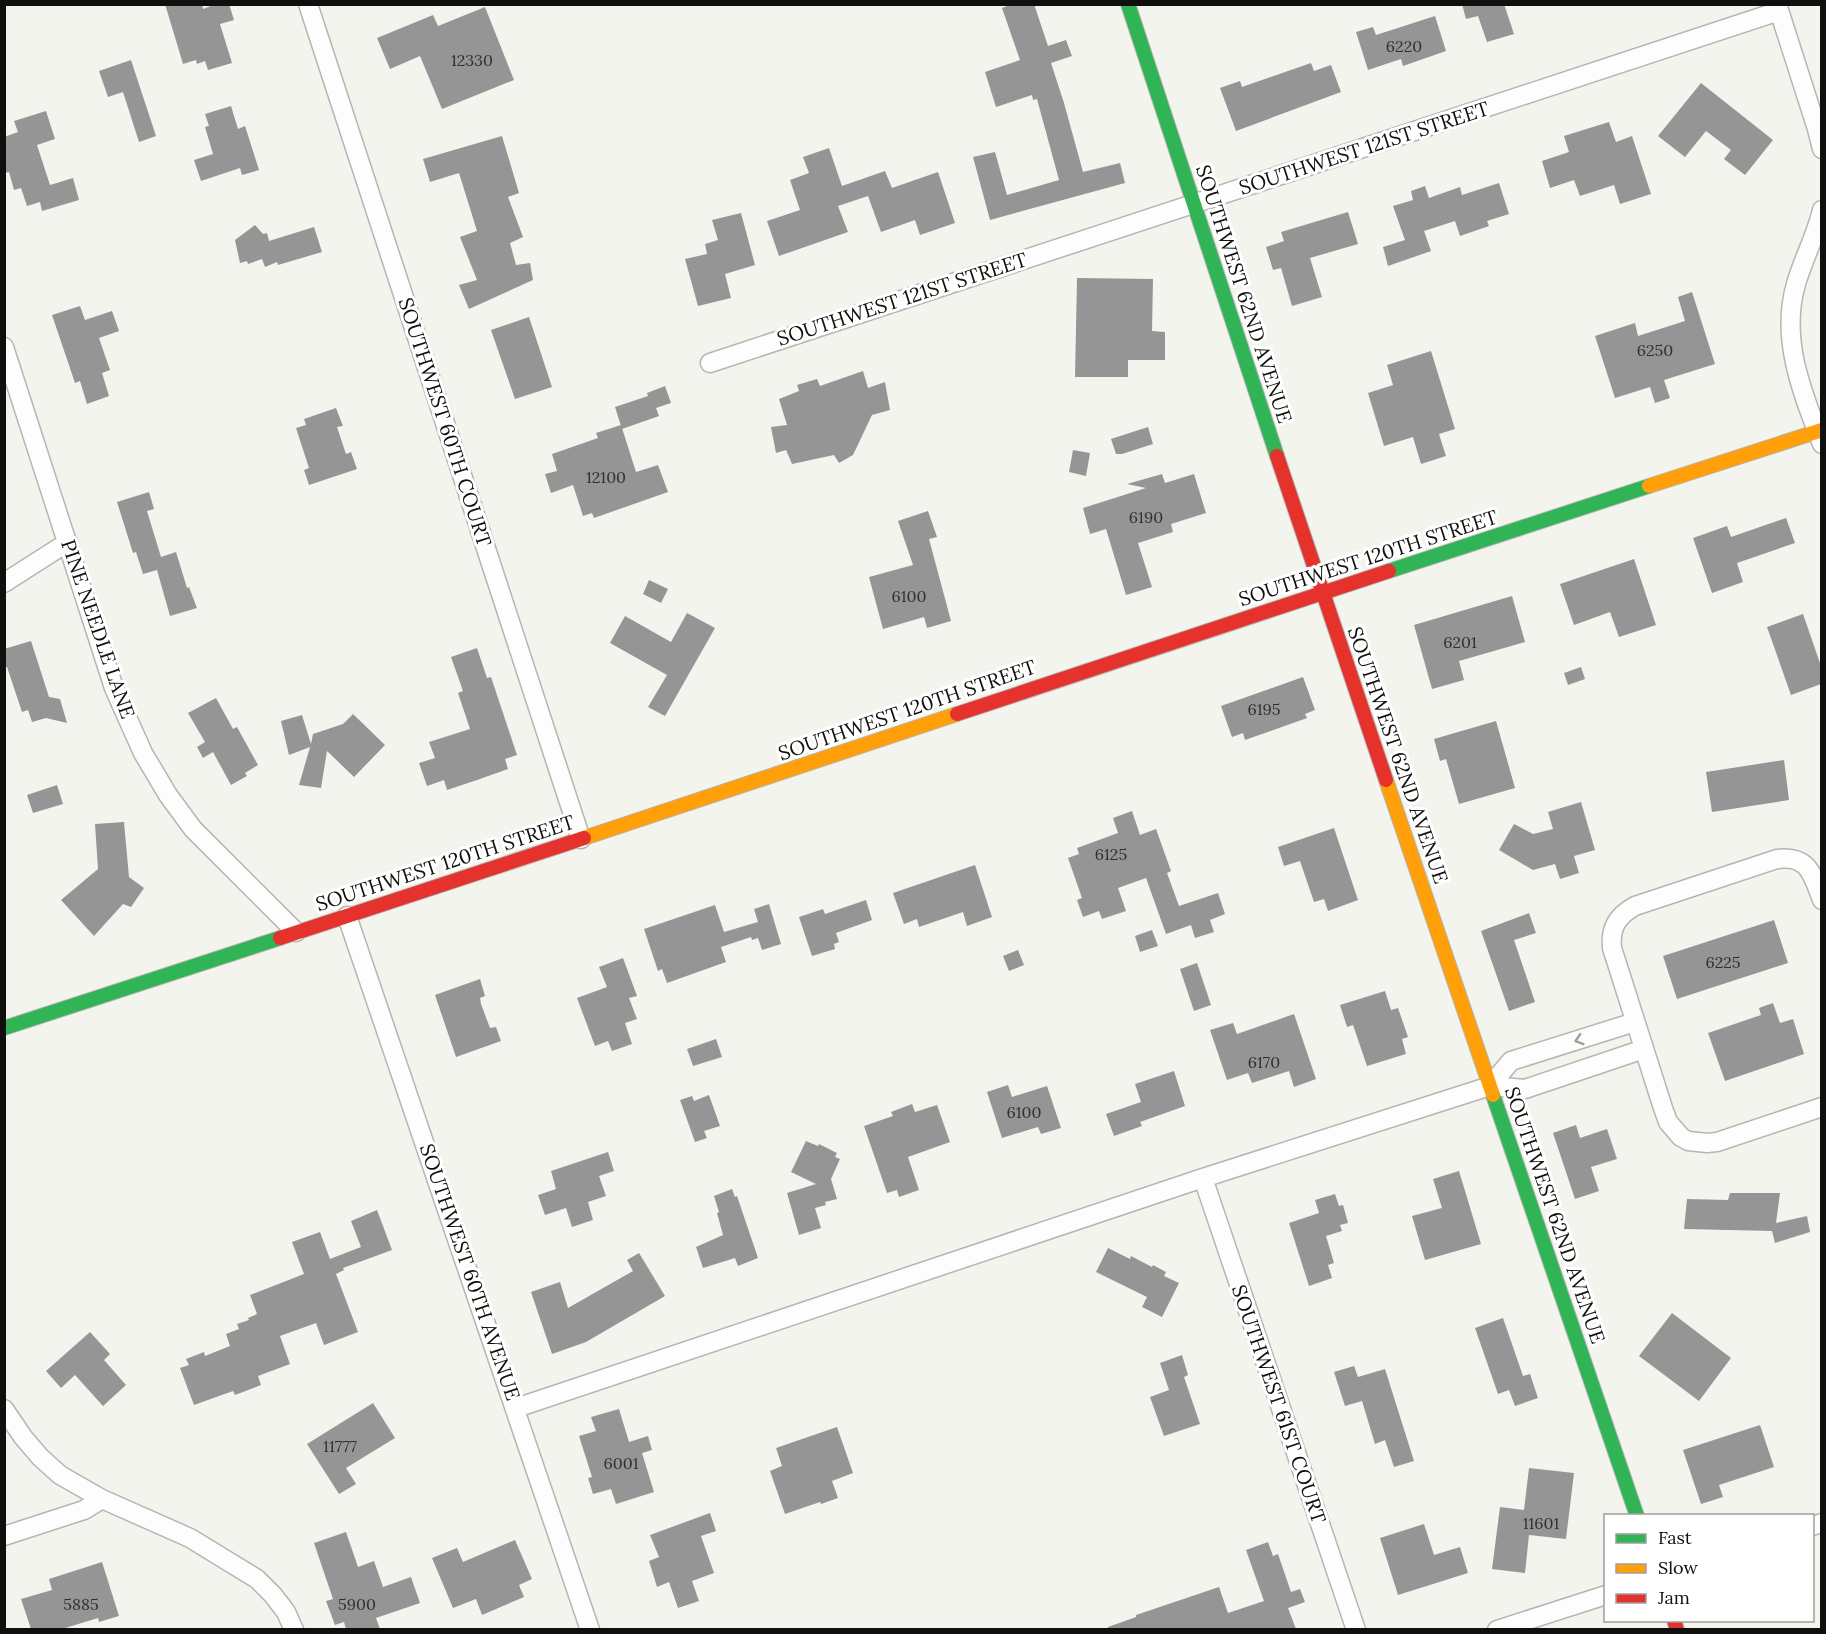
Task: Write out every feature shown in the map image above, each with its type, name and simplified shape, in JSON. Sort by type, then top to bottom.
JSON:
[{"type":"street","name":"SOUTHWEST 60TH COURT","points":[[308,4],[581,839]]},
{"type":"street","name":"SOUTHWEST 62ND AVENUE","points":[[1128,4],[1322,593],[1637,1514]]},
{"type":"street","name":"SOUTHWEST 121ST STREET","points":[[710,363],[1778,8]]},
{"type":"street","points":[[1778,8],[1817,129],[1821,149]]},
{"type":"street","points":[[1820,435],[1797,374],[1790,337],[1790,317],[1796,283],[1821,210]]},
{"type":"street","name":"PINE NEEDLE LANE","points":[[4,347],[114,688],[128,722],[156,777],[179,812],[193,829],[296,932]]},
{"type":"street","name":"SOUTHWEST 120TH STREET","points":[[4,1028],[1322,593],[1820,435]]},
{"type":"street","points":[[4,583],[68,542]]},
{"type":"street","points":[[1821,900],[1810,871],[1798,859],[1786,858],[1760,864],[1644,903],[1618,919],[1611,937],[1612,948],[1635,1022],[1668,1122],[1674,1131],[1688,1141],[1717,1142],[1821,1107]]},
{"type":"street","name":"SOUTHWEST 60TH AVENUE","points":[[347,916],[590,1629]]},
{"type":"street","points":[[1490,1086],[1511,1061],[1635,1022]]},
{"type":"street","points":[[516,1408],[1203,1178],[1490,1086],[1525,1089],[1644,1049]]},
{"type":"street","name":"SOUTHWEST 61ST COURT","points":[[1203,1178],[1356,1629]]},
{"type":"street","points":[[4,1408],[23,1437],[60,1475],[102,1499],[190,1538],[256,1579],[273,1595],[286,1612],[294,1629]]},
{"type":"street","points":[[4,1536],[84,1510],[102,1499]]},
{"type":"street","points":[[1497,1629],[1604,1595]]},
{"type":"building","points":[[165,4],[202,4],[203,9],[216,4],[229,4],[234,20],[220,24],[232,63],[208,70],[205,61],[197,64],[196,60],[183,64]]},
{"type":"building","points":[[1012,4],[1034,4],[1048,46],[1066,40],[1072,56],[1051,63],[1083,172],[1120,163],[1125,183],[990,220],[973,157],[995,152],[1007,195],[1059,180],[1037,99],[1033,100],[1032,95],[996,107],[985,72],[1020,60],[1002,8]]},
{"type":"building","points":[[1462,4],[1504,4],[1514,34],[1487,42],[1478,16],[1466,19]]},
{"type":"building","points":[[485,7],[514,80],[442,109],[420,56],[390,69],[377,38],[433,15],[438,26]]},
{"type":"building","points":[[1435,16],[1446,51],[1403,66],[1401,59],[1368,70],[1356,32],[1373,27],[1376,35]]},
{"type":"building","points":[[131,60],[156,136],[139,142],[123,92],[108,97],[99,71]]},
{"type":"building","points":[[1311,63],[1314,71],[1331,65],[1341,92],[1236,131],[1220,88],[1240,81],[1242,87]]},
{"type":"building","points":[[1701,83],[1773,140],[1745,175],[1724,159],[1731,150],[1706,131],[1685,157],[1658,136]]},
{"type":"building","points":[[231,106],[238,129],[245,126],[259,170],[242,175],[240,168],[201,181],[194,160],[213,154],[205,127],[209,126],[205,114]]},
{"type":"building","points":[[46,111],[55,139],[37,145],[50,185],[73,178],[79,200],[42,211],[40,202],[27,206],[21,188],[14,190],[9,172],[4,173],[4,137],[18,132],[14,121]]},
{"type":"building","points":[[1609,122],[1616,142],[1632,136],[1651,194],[1620,204],[1614,185],[1580,196],[1574,180],[1550,188],[1542,161],[1569,152],[1564,136]]},
{"type":"building","points":[[502,136],[519,193],[508,197],[523,237],[510,243],[516,265],[530,263],[533,280],[469,309],[459,285],[477,280],[460,237],[477,231],[459,173],[430,182],[423,159]]},
{"type":"building","points":[[829,148],[842,186],[885,171],[892,188],[938,172],[955,223],[920,235],[915,220],[881,232],[868,196],[838,206],[848,232],[779,256],[767,221],[800,210],[790,180],[809,173],[803,157]]},
{"type":"building","points":[[1499,183],[1509,214],[1487,221],[1489,226],[1460,236],[1455,221],[1424,231],[1431,251],[1388,266],[1383,247],[1405,240],[1393,206],[1413,200],[1411,191],[1425,186],[1429,198],[1460,187],[1462,195]]},
{"type":"building","points":[[1348,212],[1358,244],[1310,258],[1322,297],[1292,306],[1281,268],[1273,270],[1266,247],[1284,241],[1281,232]]},
{"type":"building","points":[[741,213],[755,265],[725,274],[731,298],[698,306],[685,259],[707,254],[705,244],[718,240],[712,220]]},
{"type":"building","points":[[255,225],[263,234],[267,233],[269,241],[314,227],[322,252],[265,267],[262,259],[248,264],[247,261],[240,263],[235,240]]},
{"type":"building","points":[[1077,278],[1153,279],[1152,331],[1165,332],[1165,360],[1128,360],[1128,377],[1075,377]]},
{"type":"building","points":[[1692,292],[1715,364],[1664,380],[1670,398],[1655,403],[1650,387],[1615,398],[1595,336],[1635,323],[1638,336],[1685,321],[1678,297]]},
{"type":"building","points":[[80,306],[85,320],[112,311],[119,331],[99,338],[110,370],[102,373],[109,396],[87,404],[80,381],[75,383],[52,315]]},
{"type":"building","points":[[529,317],[552,387],[515,399],[491,330]]},
{"type":"building","points":[[1431,351],[1455,429],[1439,434],[1446,456],[1421,464],[1413,437],[1384,446],[1368,393],[1393,385],[1387,365]]},
{"type":"building","points":[[863,371],[868,388],[885,382],[890,410],[872,415],[853,455],[839,463],[834,455],[792,464],[786,450],[776,453],[771,427],[787,425],[779,399],[799,391],[797,385],[817,379],[820,386]]},
{"type":"building","points":[[665,386],[671,403],[656,408],[659,416],[622,429],[615,407],[648,396],[647,393]]},
{"type":"building","points":[[336,408],[343,426],[337,427],[346,454],[351,452],[357,469],[309,485],[304,470],[309,468],[296,428],[306,425],[304,419]]},
{"type":"building","points":[[621,425],[636,472],[658,465],[668,492],[594,518],[592,513],[583,516],[573,485],[551,493],[545,474],[557,471],[552,454],[598,438],[596,433]]},
{"type":"building","points":[[1148,427],[1153,444],[1116,454],[1111,439]]},
{"type":"building","points":[[1073,450],[1090,453],[1086,476],[1069,472]]},
{"type":"building","points":[[1162,474],[1165,483],[1194,474],[1206,513],[1171,524],[1173,532],[1138,543],[1152,587],[1126,595],[1106,529],[1090,534],[1083,508],[1146,488],[1127,484]]},
{"type":"building","points":[[149,492],[154,509],[147,511],[161,557],[176,552],[187,588],[189,587],[197,608],[170,616],[157,570],[143,574],[136,552],[133,553],[117,502]]},
{"type":"building","points":[[928,511],[937,537],[929,539],[951,621],[927,628],[924,617],[883,629],[869,577],[913,565],[898,521]]},
{"type":"building","points":[[1786,518],[1795,543],[1737,563],[1743,582],[1712,593],[1693,538],[1727,526],[1731,537]]},
{"type":"building","points":[[1634,559],[1656,625],[1619,637],[1610,612],[1574,625],[1560,584]]},
{"type":"building","points":[[649,580],[668,589],[661,603],[643,594]]},
{"type":"building","points":[[1512,596],[1525,642],[1459,661],[1464,680],[1432,689],[1414,625]]},
{"type":"building","points":[[687,613],[715,628],[665,716],[648,707],[667,675],[610,643],[625,616],[671,642]]},
{"type":"building","points":[[1803,614],[1821,666],[1821,684],[1791,695],[1767,627]]},
{"type":"building","points":[[31,641],[49,697],[60,699],[67,723],[46,718],[32,722],[28,710],[22,712],[7,667],[4,667],[4,649]]},
{"type":"building","points":[[477,648],[487,678],[491,677],[517,755],[505,759],[508,769],[477,780],[447,790],[444,780],[427,786],[419,763],[435,758],[429,742],[470,729],[458,693],[463,691],[451,657]]},
{"type":"building","points":[[1581,667],[1585,679],[1568,685],[1564,673]]},
{"type":"building","points":[[1303,677],[1315,710],[1305,714],[1307,718],[1245,740],[1243,733],[1232,737],[1221,706]]},
{"type":"building","points":[[216,698],[233,729],[237,727],[258,765],[245,773],[247,776],[231,785],[213,752],[203,758],[197,747],[205,742],[188,713]]},
{"type":"building","points":[[353,714],[385,745],[354,777],[327,751],[321,788],[299,785],[310,747],[289,755],[281,721],[302,715],[311,744],[313,734],[343,724]]},
{"type":"building","points":[[1496,721],[1515,788],[1459,804],[1446,759],[1440,761],[1434,739]]},
{"type":"building","points":[[1784,760],[1789,800],[1712,812],[1706,772]]},
{"type":"building","points":[[57,785],[63,804],[33,813],[27,795]]},
{"type":"building","points":[[1581,802],[1595,850],[1574,856],[1579,873],[1560,879],[1555,864],[1533,870],[1499,850],[1514,824],[1533,834],[1553,829],[1548,812]]},
{"type":"building","points":[[1132,811],[1140,835],[1156,829],[1171,871],[1167,873],[1179,906],[1218,893],[1225,914],[1210,920],[1214,932],[1195,938],[1191,925],[1166,934],[1146,878],[1118,888],[1126,911],[1102,919],[1099,911],[1083,917],[1077,900],[1082,898],[1068,858],[1079,854],[1077,848],[1118,833],[1113,818]]},
{"type":"building","points":[[124,822],[129,877],[144,888],[131,907],[123,904],[94,936],[61,900],[98,869],[95,824]]},
{"type":"building","points":[[1334,828],[1358,900],[1328,911],[1324,899],[1314,902],[1300,861],[1284,866],[1278,847]]},
{"type":"building","points":[[975,865],[992,917],[967,926],[963,912],[919,927],[917,919],[904,924],[893,893]]},
{"type":"building","points":[[866,900],[872,920],[836,933],[839,942],[834,944],[835,949],[812,956],[799,917],[823,909],[825,914]]},
{"type":"building","points":[[769,904],[781,944],[762,950],[758,938],[752,940],[751,937],[721,947],[726,962],[667,983],[662,969],[658,971],[644,929],[715,905],[724,932],[758,922],[754,909]]},
{"type":"building","points":[[1529,913],[1536,933],[1514,940],[1535,1002],[1509,1011],[1481,931]]},
{"type":"building","points":[[1774,920],[1788,963],[1677,999],[1663,956]]},
{"type":"building","points":[[1152,930],[1158,946],[1140,952],[1135,936]]},
{"type":"building","points":[[1018,950],[1024,965],[1009,971],[1003,956]]},
{"type":"building","points":[[623,958],[637,996],[629,998],[637,1019],[625,1023],[632,1044],[612,1051],[608,1041],[595,1046],[577,998],[607,987],[599,967]]},
{"type":"building","points":[[1197,963],[1211,1005],[1194,1011],[1180,969]]},
{"type":"building","points":[[480,979],[485,996],[480,998],[481,1004],[490,1028],[496,1027],[501,1041],[456,1057],[435,995]]},
{"type":"building","points":[[1385,991],[1391,1010],[1398,1008],[1408,1037],[1402,1039],[1406,1054],[1367,1066],[1353,1025],[1347,1027],[1340,1005]]},
{"type":"building","points":[[1773,1003],[1780,1023],[1793,1019],[1804,1054],[1725,1081],[1708,1033],[1761,1015],[1759,1008]]},
{"type":"building","points":[[1294,1014],[1316,1079],[1294,1087],[1289,1071],[1252,1083],[1248,1073],[1227,1080],[1210,1030],[1233,1023],[1237,1034]]},
{"type":"building","points":[[716,1039],[722,1057],[693,1066],[687,1049]]},
{"type":"building","points":[[1174,1071],[1185,1106],[1140,1122],[1142,1126],[1114,1136],[1106,1114],[1141,1102],[1135,1084]]},
{"type":"building","points":[[1008,1085],[1012,1097],[1047,1086],[1061,1128],[1041,1134],[1038,1127],[1002,1138],[987,1092]]},
{"type":"building","points":[[709,1095],[720,1126],[704,1131],[707,1138],[695,1142],[680,1100],[692,1096],[694,1101]]},
{"type":"building","points":[[912,1104],[915,1112],[937,1105],[950,1142],[908,1157],[919,1190],[899,1197],[897,1190],[887,1193],[864,1126],[893,1116],[891,1112]]},
{"type":"building","points":[[1576,1125],[1580,1138],[1607,1129],[1617,1159],[1591,1167],[1599,1191],[1575,1199],[1553,1133]]},
{"type":"building","points":[[806,1141],[818,1146],[819,1144],[837,1153],[835,1157],[840,1159],[831,1179],[837,1199],[815,1208],[821,1228],[799,1235],[787,1193],[816,1184],[791,1172]]},
{"type":"building","points":[[608,1152],[614,1171],[599,1176],[606,1196],[588,1202],[593,1220],[572,1227],[566,1208],[545,1215],[538,1195],[556,1189],[551,1171]]},
{"type":"building","points":[[1459,1171],[1481,1244],[1425,1260],[1412,1216],[1442,1208],[1433,1179]]},
{"type":"building","points":[[732,1189],[735,1197],[737,1196],[758,1258],[738,1266],[735,1258],[703,1268],[696,1247],[723,1235],[714,1196]]},
{"type":"building","points":[[1730,1193],[1780,1193],[1776,1223],[1807,1216],[1810,1232],[1775,1243],[1772,1231],[1684,1229],[1687,1199],[1728,1200]]},
{"type":"building","points":[[1335,1194],[1339,1206],[1343,1205],[1348,1223],[1340,1225],[1342,1231],[1326,1236],[1334,1263],[1328,1265],[1332,1278],[1309,1286],[1289,1223],[1319,1213],[1315,1200]]},
{"type":"building","points":[[377,1210],[392,1250],[343,1268],[344,1270],[336,1274],[358,1332],[324,1345],[316,1323],[280,1336],[290,1364],[258,1376],[261,1385],[235,1395],[233,1391],[194,1405],[180,1368],[189,1365],[186,1359],[204,1352],[205,1356],[230,1346],[226,1334],[239,1329],[237,1324],[257,1314],[250,1295],[304,1274],[292,1242],[320,1232],[330,1259],[361,1247],[351,1221]]},
{"type":"building","points":[[1108,1248],[1130,1259],[1131,1256],[1152,1267],[1153,1265],[1166,1272],[1164,1276],[1179,1283],[1162,1317],[1142,1307],[1147,1297],[1096,1272]]},
{"type":"building","points":[[639,1253],[665,1296],[586,1342],[552,1354],[531,1292],[560,1282],[568,1308],[633,1271],[627,1260]]},
{"type":"building","points":[[1672,1313],[1731,1358],[1699,1401],[1639,1356]]},
{"type":"building","points":[[1503,1318],[1523,1376],[1530,1374],[1538,1398],[1515,1406],[1509,1390],[1498,1394],[1475,1328]]},
{"type":"building","points":[[90,1332],[110,1354],[104,1360],[126,1385],[103,1406],[75,1375],[61,1388],[46,1371]]},
{"type":"building","points":[[1182,1355],[1188,1375],[1184,1377],[1200,1424],[1164,1436],[1150,1397],[1169,1390],[1160,1363]]},
{"type":"building","points":[[1354,1366],[1358,1377],[1385,1369],[1414,1461],[1394,1467],[1385,1440],[1375,1444],[1362,1401],[1345,1406],[1334,1372]]},
{"type":"building","points":[[373,1403],[395,1438],[346,1468],[356,1484],[339,1494],[307,1444]]},
{"type":"building","points":[[619,1409],[629,1442],[648,1436],[652,1450],[642,1453],[654,1492],[616,1504],[611,1489],[593,1494],[588,1478],[592,1477],[579,1436],[596,1431],[591,1417]]},
{"type":"building","points":[[1760,1425],[1774,1467],[1719,1485],[1723,1497],[1701,1504],[1683,1450]]},
{"type":"building","points":[[837,1427],[853,1473],[832,1481],[838,1498],[785,1514],[770,1471],[782,1466],[776,1448]]},
{"type":"building","points":[[1529,1468],[1574,1473],[1566,1539],[1529,1535],[1525,1573],[1492,1569],[1500,1507],[1524,1510]]},
{"type":"building","points":[[710,1513],[716,1531],[701,1536],[714,1573],[692,1581],[699,1601],[678,1608],[669,1582],[657,1587],[649,1561],[659,1557],[650,1535]]},
{"type":"building","points":[[1424,1524],[1434,1555],[1460,1547],[1468,1573],[1398,1595],[1380,1538]]},
{"type":"building","points":[[346,1532],[358,1567],[374,1561],[383,1587],[411,1577],[420,1603],[376,1618],[380,1629],[346,1629],[344,1622],[335,1625],[326,1601],[333,1599],[314,1543]]},
{"type":"building","points":[[515,1540],[532,1579],[519,1585],[524,1597],[482,1615],[476,1599],[453,1608],[432,1558],[457,1548],[463,1562]]},
{"type":"building","points":[[1268,1542],[1273,1556],[1278,1554],[1291,1592],[1300,1589],[1305,1602],[1288,1608],[1296,1629],[1108,1629],[1136,1615],[1219,1587],[1228,1613],[1264,1601],[1246,1550]]},
{"type":"building","points":[[102,1562],[119,1616],[99,1622],[98,1618],[62,1629],[31,1629],[21,1599],[52,1590],[49,1579]]},
{"type":"traffic: fast","points":[[1128,4],[1277,456]]},
{"type":"traffic: fast","points":[[1389,571],[1649,486]]},
{"type":"traffic: fast","points":[[4,1028],[280,938]]},
{"type":"traffic: fast","points":[[1493,1095],[1636,1514]]},
{"type":"traffic: slow","points":[[1649,486],[1822,430]]},
{"type":"traffic: slow","points":[[584,838],[957,714]]},
{"type":"traffic: slow","points":[[1386,780],[1493,1095]]},
{"type":"traffic: jam","points":[[1277,456],[1386,780]]},
{"type":"traffic: jam","points":[[957,714],[1389,571]]},
{"type":"traffic: jam","points":[[280,938],[584,838]]},
{"type":"traffic: jam","points":[[1675,1622],[1677,1630]]}]
